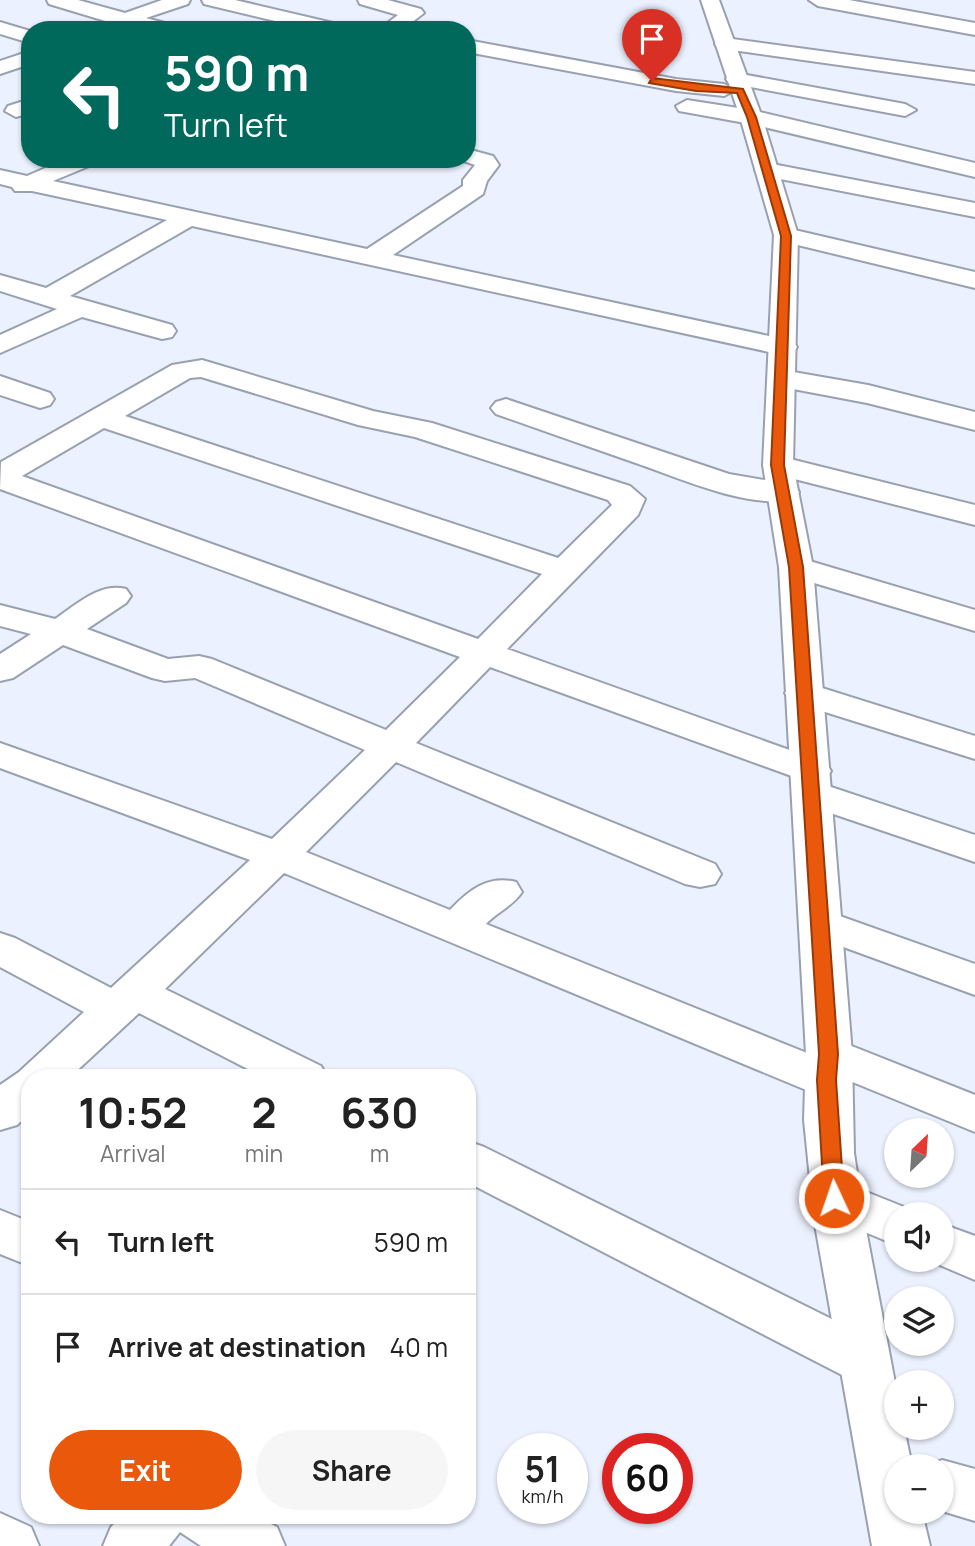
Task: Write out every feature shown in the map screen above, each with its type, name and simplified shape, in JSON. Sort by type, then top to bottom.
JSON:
[{"type":"street","points":[[56,0],[134,21]]},
{"type":"street","points":[[120,21],[181,0]]},
{"type":"street","points":[[211,0],[301,21]]},
{"type":"street","points":[[367,0],[414,13],[402,21]]},
{"type":"street","points":[[710,0],[767,170],[786,236],[780,478],[796,567],[803,692],[812,782],[834,1198],[863,1360],[886,1454]]},
{"type":"street","points":[[818,0],[973,28]]},
{"type":"street","points":[[0,28],[21,34]]},
{"type":"street","points":[[918,68],[973,28]]},
{"type":"street","points":[[476,48],[676,85],[738,83],[918,68],[975,78]]},
{"type":"street","points":[[0,68],[21,60]]},
{"type":"street","points":[[738,83],[975,170]]},
{"type":"street","points":[[687,106],[738,83],[905,110]]},
{"type":"street","points":[[371,258],[475,189],[475,180],[488,164],[476,158]]},
{"type":"street","points":[[0,196],[64,168]]},
{"type":"street","points":[[767,170],[975,211]]},
{"type":"street","points":[[0,177],[371,258],[783,363],[868,394],[975,421]]},
{"type":"street","points":[[49,297],[188,218]]},
{"type":"street","points":[[786,236],[975,280]]},
{"type":"street","points":[[0,283],[162,331]]},
{"type":"street","points":[[0,308],[40,327]]},
{"type":"street","points":[[0,345],[80,308]]},
{"type":"street","points":[[49,1069],[126,1001],[390,747],[482,653],[563,570],[627,508],[629,499],[620,493],[421,429],[368,419],[202,368],[182,371],[12,469],[5,474],[6,479],[482,653],[975,849]]},
{"type":"street","points":[[0,385],[40,400]]},
{"type":"street","points":[[506,408],[721,482],[762,491],[780,478],[975,515]]},
{"type":"street","points":[[99,417],[563,570]]},
{"type":"street","points":[[796,567],[975,621]]},
{"type":"street","points":[[0,670],[114,596]]},
{"type":"street","points":[[0,615],[60,631],[165,670],[199,667],[700,874]]},
{"type":"street","points":[[803,692],[975,748]]},
{"type":"street","points":[[0,755],[276,855],[457,928],[828,1067],[975,1114]]},
{"type":"street","points":[[457,928],[483,901],[501,892]]},
{"type":"street","points":[[820,923],[975,980]]},
{"type":"street","points":[[0,948],[284,1069]]},
{"type":"street","points":[[0,1112],[21,1094]]},
{"type":"street","points":[[476,1165],[863,1360]]},
{"type":"street","points":[[834,1198],[884,1220]]},
{"type":"street","points":[[0,1230],[21,1241]]},
{"type":"street","points":[[954,1249],[975,1259]]},
{"type":"street","points":[[954,1489],[975,1495]]},
{"type":"street","points":[[132,1546],[151,1524]]},
{"type":"street","points":[[216,1524],[256,1546]]},
{"type":"street","points":[[898,1524],[901,1546]]},
{"type":"street","points":[[0,1540],[10,1546]]},
{"type":"route","points":[[652,81],[712,90],[740,90],[751,117],[786,236],[778,465],[796,567],[803,692],[812,771],[824,1006],[829,1054],[827,1080],[834,1198]]}]
